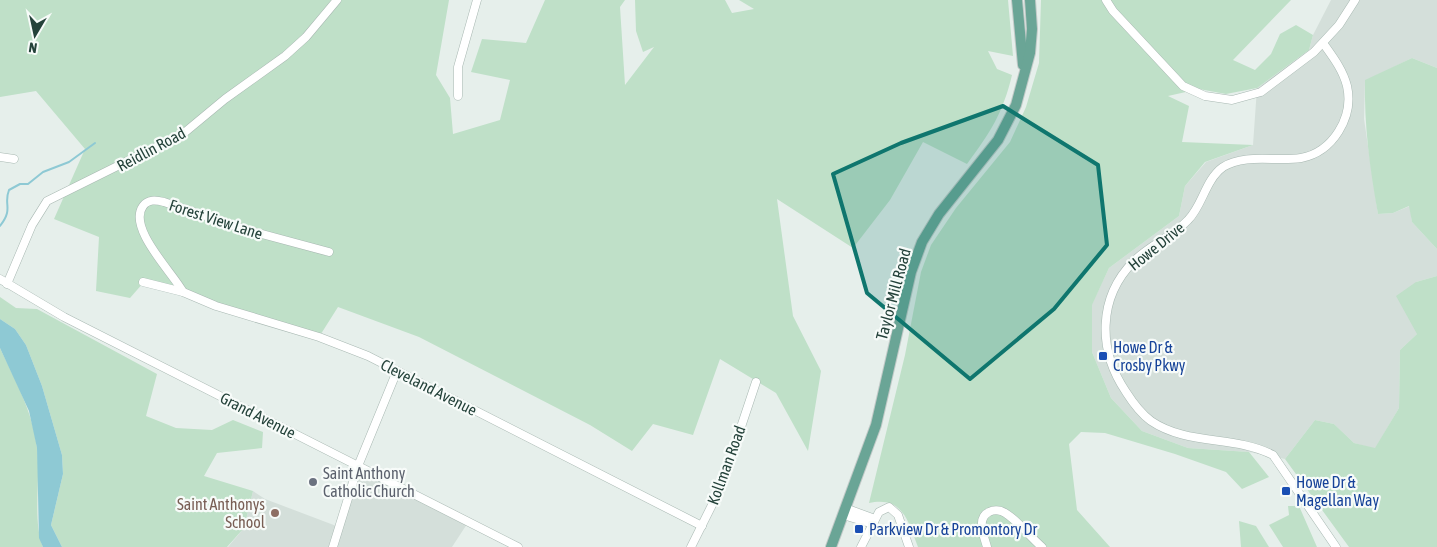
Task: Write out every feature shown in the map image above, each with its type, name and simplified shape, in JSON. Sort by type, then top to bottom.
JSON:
[{"type":"main road","name":"Taylor Mill Road","points":[[1017,0],[1024,69]]},
{"type":"main road","name":"Taylor Mill Road","points":[[831,547],[876,425],[911,272],[922,242],[944,207],[998,140],[1016,105],[1031,45],[1030,0]]},
{"type":"street","name":"Reidlin Road","points":[[3,282],[32,225],[47,201],[134,160],[184,133],[225,99],[285,56],[306,37],[337,0]]},
{"type":"street","points":[[458,96],[458,67],[478,0]]},
{"type":"street","points":[[1106,0],[1113,11],[1173,77],[1184,86],[1205,96],[1232,100],[1261,92],[1274,84],[1324,43],[1354,0]]},
{"type":"street","name":"Howe Drive","points":[[1324,43],[1340,68],[1348,88],[1347,114],[1338,133],[1325,147],[1309,156],[1238,161],[1218,172],[1188,220],[1141,254],[1125,271],[1107,309],[1105,342],[1116,378],[1134,405],[1149,419],[1164,429],[1182,436],[1258,447],[1272,455],[1336,547]]},
{"type":"street","points":[[0,157],[14,158]]},
{"type":"street","name":"Forest View Lane","points":[[183,292],[142,230],[140,212],[147,202],[152,200],[164,202],[255,232],[328,252]]},
{"type":"street","name":"Grand Avenue","points":[[3,282],[73,321],[518,547]]},
{"type":"street","name":"Cleveland Avenue","points":[[143,282],[183,292],[216,306],[335,342],[398,370],[702,526]]},
{"type":"street","points":[[333,547],[358,466],[398,370]]},
{"type":"street","name":"Kollman Road","points":[[691,547],[721,487],[756,382]]},
{"type":"street","points":[[861,547],[882,509],[893,508],[898,515],[909,547]]},
{"type":"street","points":[[987,547],[981,525],[982,518],[987,513],[996,510],[1002,511],[1042,547]]},
{"type":"street","points":[[844,511],[874,522]]},
{"type":"highlighted area","points":[[1003,106],[1098,165],[1107,245],[1054,309],[970,379],[867,293],[833,174],[901,143]]},
{"type":"shaded area","points":[[1331,0],[1437,0],[1437,68],[1412,58],[1365,81],[1364,119],[1378,214],[1393,213],[1410,206],[1412,222],[1437,249],[1437,276],[1416,282],[1417,334],[1400,350],[1399,408],[1375,449],[1354,443],[1334,424],[1315,420],[1285,459],[1249,452],[1188,448],[1142,431],[1111,398],[1092,352],[1092,304],[1109,268],[1179,216],[1185,186],[1206,162],[1253,145],[1257,88],[1309,50],[1313,35]]},
{"type":"shaded area","points":[[358,466],[469,521],[452,547],[228,547],[244,528],[253,491],[265,499],[339,527]]},
{"type":"green space","points":[[0,0],[449,0],[436,75],[450,98],[453,134],[500,120],[510,80],[471,72],[482,39],[526,43],[545,0],[625,0],[620,7],[625,85],[654,47],[643,52],[636,31],[635,0],[725,0],[732,13],[754,9],[739,0],[1008,0],[1013,56],[988,51],[997,69],[1012,75],[995,122],[967,164],[923,142],[890,200],[853,248],[777,199],[793,316],[821,371],[808,451],[776,393],[720,359],[693,435],[653,424],[632,451],[590,425],[419,337],[338,307],[319,337],[144,282],[130,298],[96,291],[99,237],[54,219],[85,149],[36,91],[0,97]]},
{"type":"green space","points":[[1041,0],[1291,0],[1233,60],[1255,70],[1271,54],[1280,34],[1296,25],[1313,35],[1309,50],[1257,88],[1226,94],[1199,89],[1168,96],[1189,106],[1182,142],[1253,145],[1205,162],[1185,186],[1179,216],[1109,268],[1092,305],[1092,352],[1111,398],[1142,431],[1188,448],[1249,452],[1269,477],[1242,489],[1226,472],[1105,433],[1081,432],[1069,444],[1077,510],[1110,547],[918,547],[907,520],[897,507],[890,503],[869,503],[905,355],[921,272],[931,245],[956,208],[1010,142],[1026,107],[1039,63]]},
{"type":"green space","points":[[1412,58],[1437,68],[1437,249],[1412,222],[1409,206],[1393,213],[1378,214],[1370,164],[1365,114],[1365,80]]},
{"type":"green space","points":[[1437,276],[1437,547],[1349,547],[1285,459],[1315,420],[1334,424],[1354,443],[1375,448],[1399,408],[1400,350],[1417,334],[1396,296],[1416,282]]},
{"type":"green space","points":[[0,297],[16,308],[37,309],[157,374],[146,416],[176,428],[212,430],[233,420],[263,432],[262,448],[217,453],[204,476],[253,491],[244,528],[227,547],[62,547],[51,525],[63,474],[62,455],[42,386],[26,345],[15,329],[0,319]]},
{"type":"green space","points":[[0,348],[23,397],[35,435],[38,460],[37,512],[43,547],[0,547]]},
{"type":"green space","points":[[1288,506],[1299,506],[1317,547],[1283,547],[1269,525],[1289,515]]},
{"type":"green space","points":[[1239,521],[1256,526],[1269,547],[1241,547]]},
{"type":"water","points":[[0,319],[15,329],[26,345],[42,386],[62,455],[63,474],[51,525],[62,547],[43,547],[39,538],[37,448],[29,411],[0,348]]},
{"type":"waterway","points":[[0,226],[6,215],[9,190],[20,184],[28,184],[43,172],[69,162],[95,143]]},
{"type":"place","name":"Howe Dr & Crosby Pkwy","points":[[1103,356]]},
{"type":"place","name":"Saint Anthony Catholic Church","points":[[313,482]]},
{"type":"place","name":"Howe Dr & Magellan Way","points":[[1286,491]]},
{"type":"place","name":"Saint Anthonys School","points":[[275,513]]},
{"type":"place","name":"Parkview Dr & Promontory Dr","points":[[859,529]]}]
